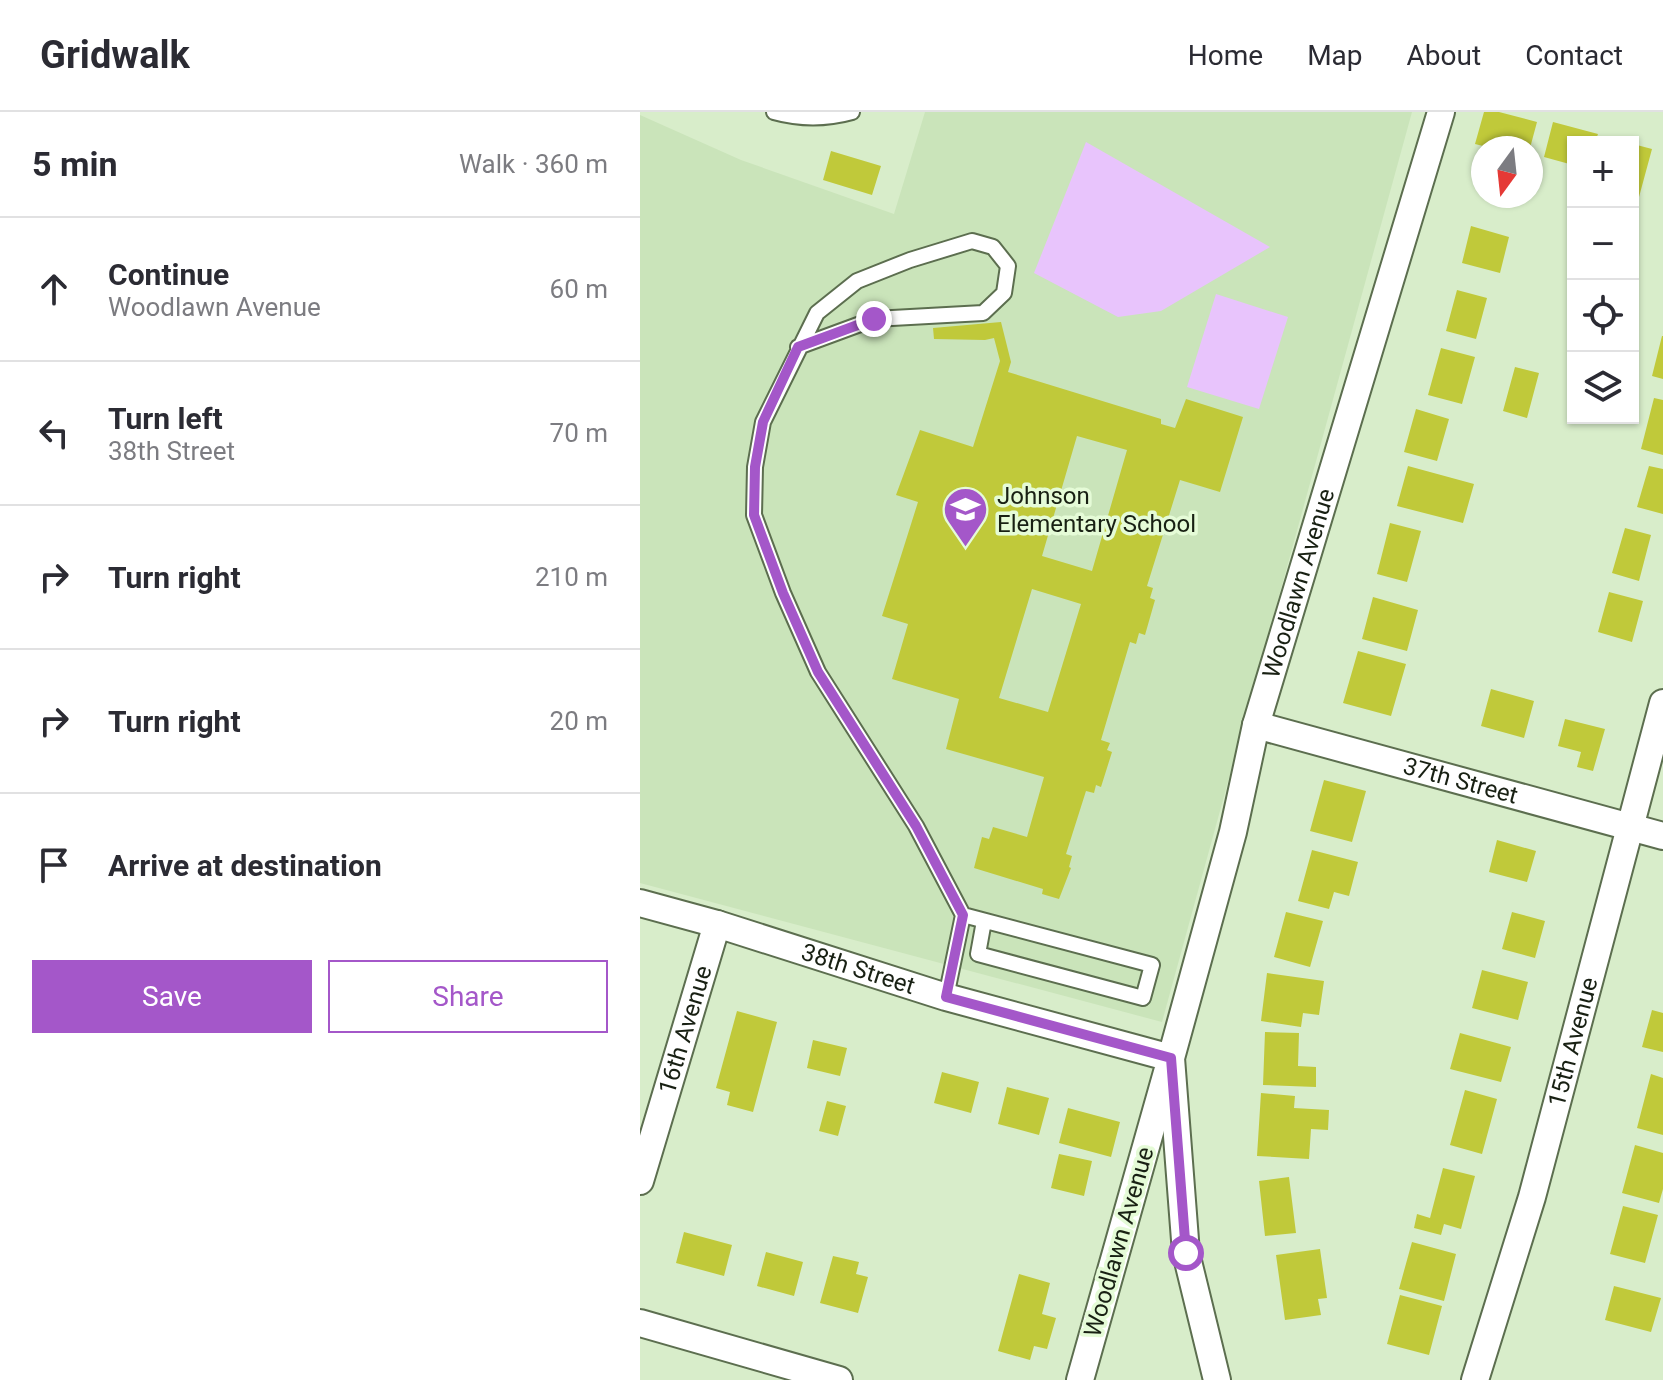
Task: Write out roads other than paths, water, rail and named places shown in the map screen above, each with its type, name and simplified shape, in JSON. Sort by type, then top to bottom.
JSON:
[{"type":"street","name":"Woodlawn Avenue","points":[[1080,1380],[1233,832],[1256,725],[1441,112]]},
{"type":"street","name":"15th Avenue","points":[[1475,1380],[1532,1197],[1663,703]]},
{"type":"street","name":"37th Street","points":[[1256,725],[1663,836]]},
{"type":"street","name":"38th Street","points":[[640,903],[717,924],[946,997],[1171,1058]]},
{"type":"street","name":"16th Avenue","points":[[640,1181],[717,924]]},
{"type":"street","name":"Woodlawn Avenue","points":[[1171,1058],[1186,1253],[1217,1380]]},
{"type":"street","points":[[640,1323],[839,1380]]},
{"type":"lane","points":[[774,112],[790,116],[835,117],[852,112]]},
{"type":"lane","points":[[798,347],[874,319],[983,313],[1004,293],[1008,266],[993,247],[972,241],[910,260],[857,281],[817,313],[798,347],[763,422],[755,467],[754,515],[783,593],[818,672],[916,826],[963,915],[946,997]]},
{"type":"lane","points":[[963,915],[1152,965],[1143,998],[978,954],[984,921]]},
{"type":"place","name":"Johnson Elementary School","points":[[966,549]]}]
